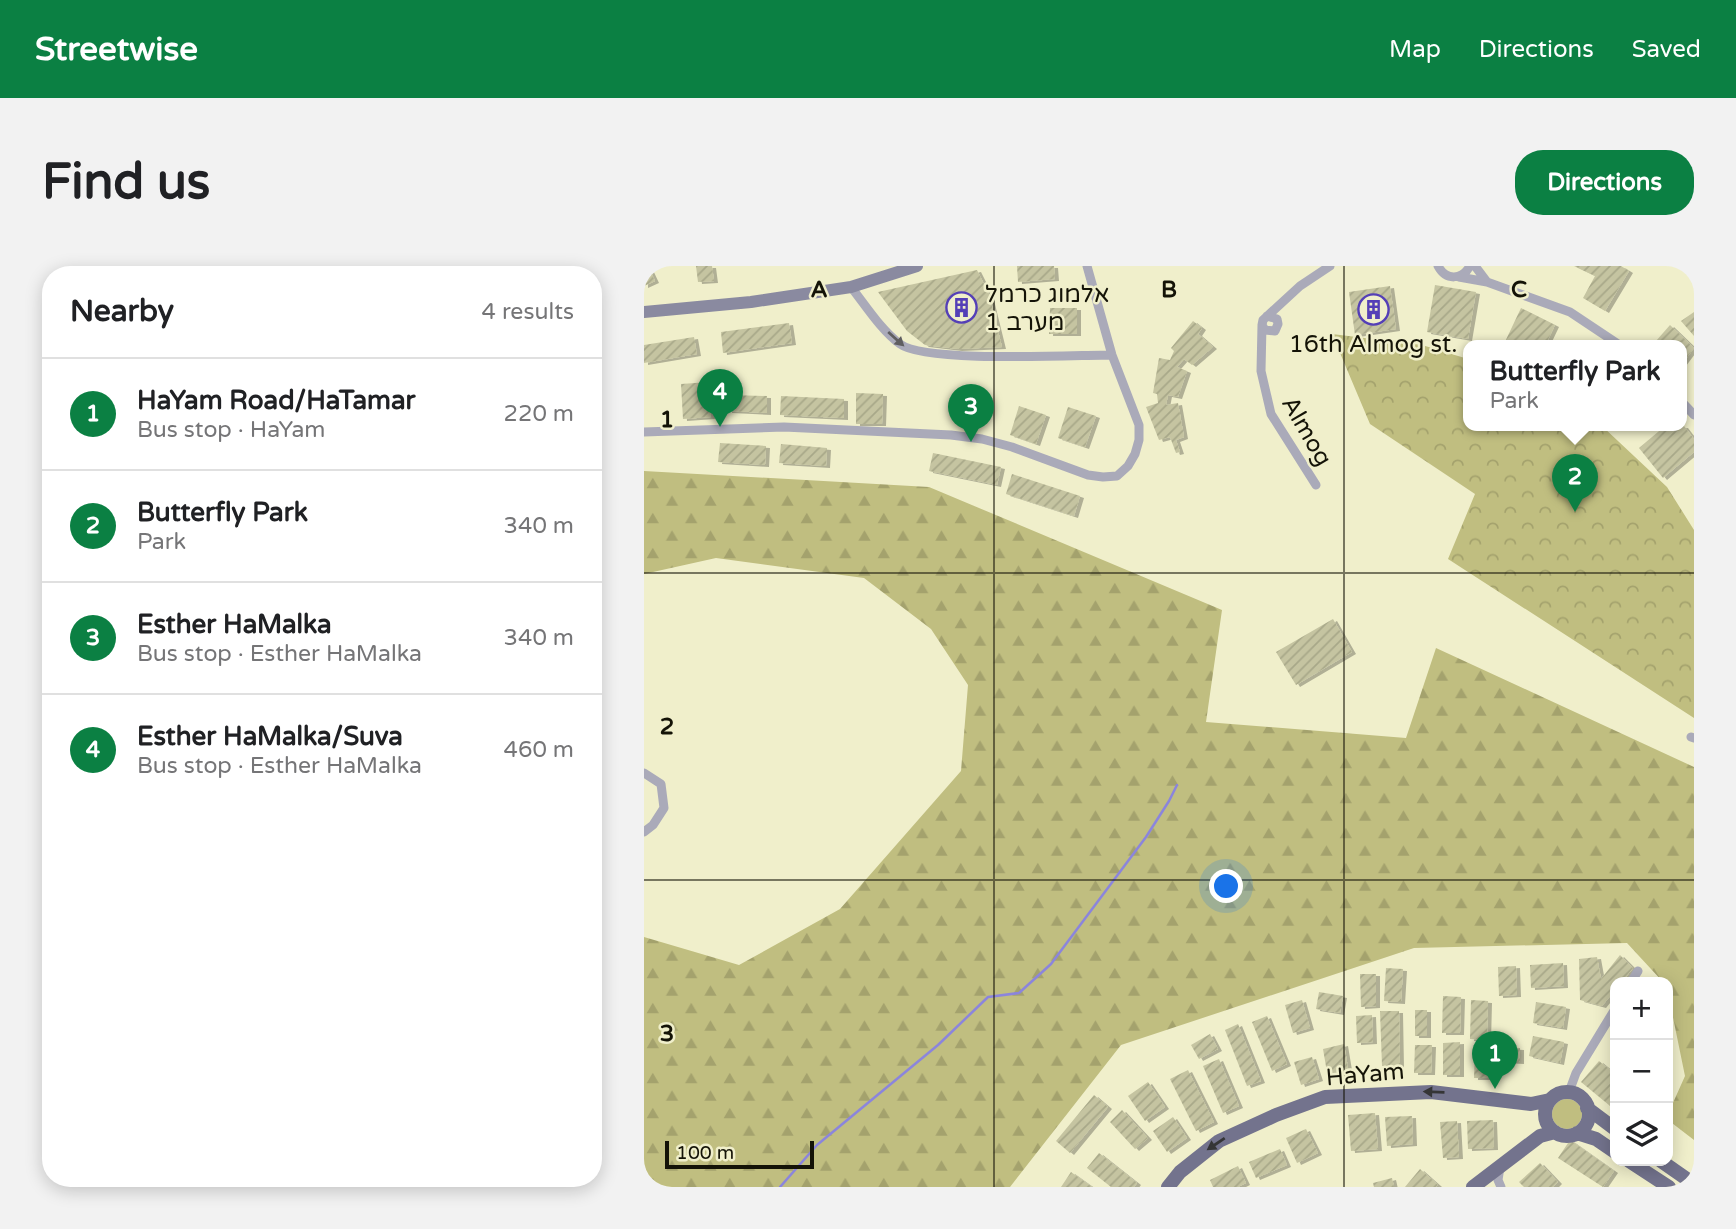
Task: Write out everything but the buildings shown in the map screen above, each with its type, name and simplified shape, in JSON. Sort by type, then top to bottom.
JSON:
[{"type":"main road","name":"HaYam","points":[[1168,1187],[1180,1172],[1219,1141],[1276,1115],[1325,1097],[1431,1091],[1531,1104],[1550,1100]]},
{"type":"main road","points":[[1577,1133],[1588,1119],[1587,1108],[1581,1097],[1569,1092],[1558,1094],[1550,1100],[1545,1117],[1550,1129],[1566,1136],[1577,1133],[1590,1136],[1610,1149]]},
{"type":"main road","points":[[1587,1108],[1610,1125]]},
{"type":"main road","points":[[1473,1187],[1540,1136],[1555,1132]]},
{"type":"main road","points":[[1637,1166],[1669,1187]]},
{"type":"main road","points":[[1668,1166],[1694,1184]]},
{"type":"street","points":[[644,312],[751,302],[851,287],[917,266]]},
{"type":"street","points":[[644,432],[784,427],[951,435],[1012,447],[1088,475],[1117,476],[1128,466],[1135,454],[1139,425],[1112,355],[1087,266]]},
{"type":"street","points":[[1264,321],[1289,295],[1330,266]]},
{"type":"street","points":[[1459,276],[1472,266],[1487,282]]},
{"type":"street","points":[[1438,268],[1451,277],[1487,282],[1570,313],[1612,340]]},
{"type":"street","points":[[851,287],[902,346],[916,351],[984,355],[1112,355]]},
{"type":"street","points":[[1262,355],[1289,295]]},
{"type":"street","points":[[1264,321],[1275,317],[1276,327]]},
{"type":"street","name":"Almog","points":[[1264,321],[1263,384],[1271,414],[1316,485]]},
{"type":"street","points":[[644,773],[661,784],[664,808],[653,825],[644,832]]},
{"type":"street","points":[[1634,977],[1638,971]]},
{"type":"street","points":[[1569,1092],[1576,1073],[1610,1017]]},
{"type":"street","points":[[1500,1167],[1498,1180],[1501,1187]]},
{"type":"green space","points":[[1332,334],[1422,345],[1463,357],[1463,431],[1607,431],[1667,487],[1694,530],[1694,718],[1448,559],[1475,494],[1370,424]]},
{"type":"green space","points":[[644,471],[929,487],[1222,610],[1206,722],[1406,738],[1436,648],[1694,767],[1694,1140],[1673,1124],[1673,1103],[1685,1076],[1673,1017],[1673,977],[1658,977],[1627,943],[1414,948],[1121,1045],[1010,1187],[644,1187],[644,937],[739,965],[840,909],[961,771],[968,685],[931,629],[864,578],[716,558],[644,574]]},
{"type":"green space","points":[[1567,1099],[1578,1103],[1582,1114],[1578,1125],[1567,1129],[1556,1125],[1552,1114],[1556,1103]]},
{"type":"waterway","points":[[780,1187],[817,1145],[938,1045],[988,997],[1019,993],[1051,964],[1146,837],[1177,785]]},
{"type":"place","name":"אלמוג כרמל מערב 1","points":[[962,308]]},
{"type":"place","name":"16th Almog st.","points":[[1373,310]]},
{"type":"place","name":"Esther HaMalka/Suva","points":[[720,427]]},
{"type":"place","name":"Esther HaMalka","points":[[971,442]]},
{"type":"place","name":"Butterfly Park","points":[[1575,512]]},
{"type":"place","name":"HaYam Road/HaTamar","points":[[1495,1089]]}]
